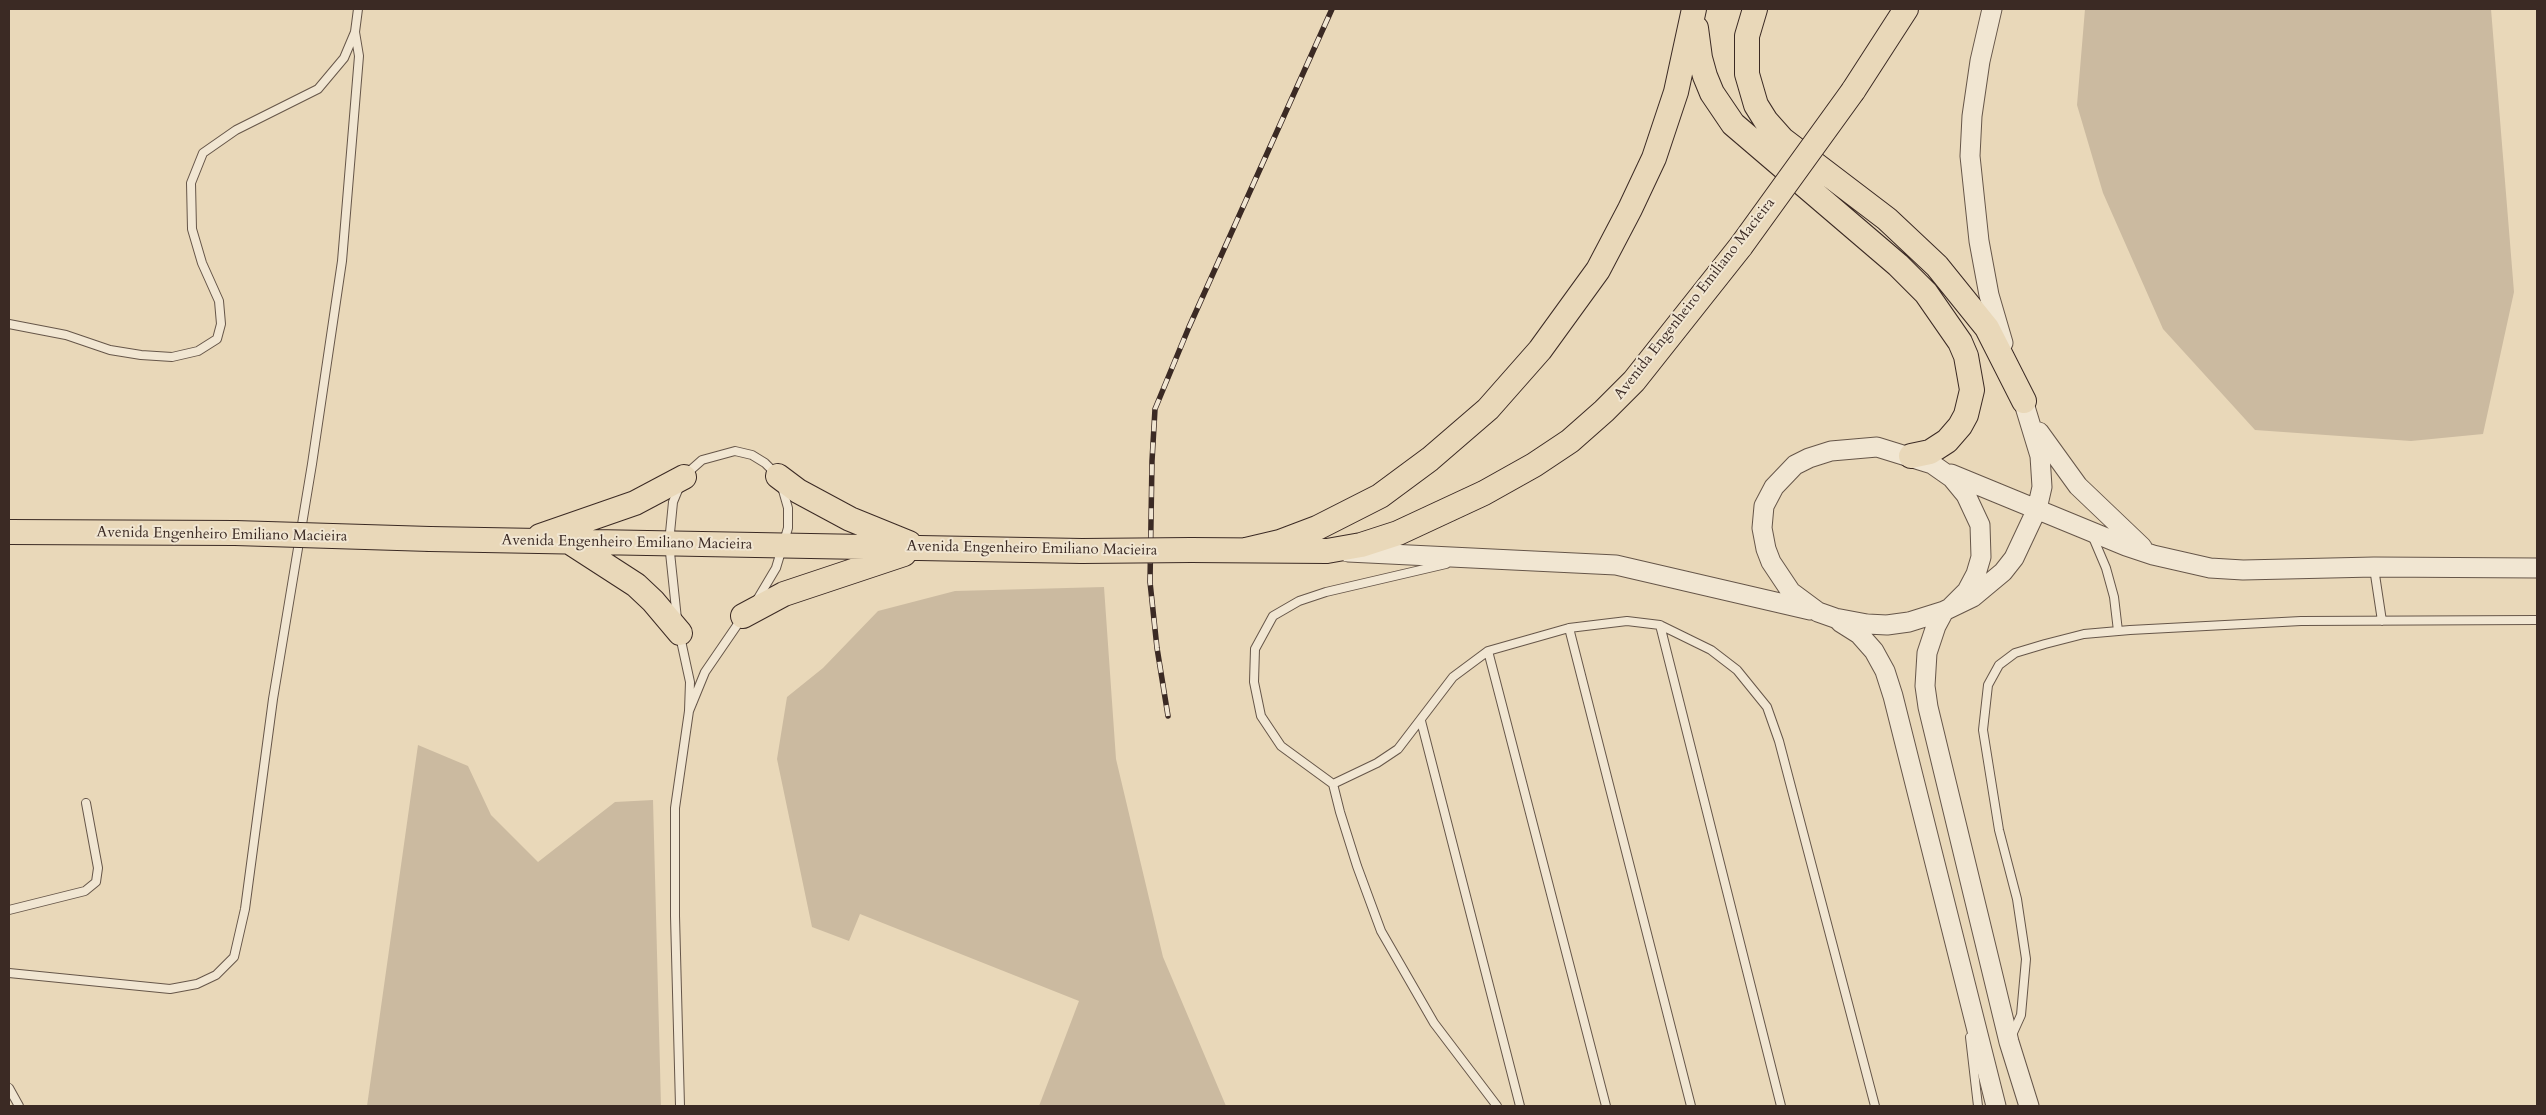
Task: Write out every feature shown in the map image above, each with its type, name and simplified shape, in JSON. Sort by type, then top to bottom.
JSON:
[{"type":"highway","points":[[1694,9],[1700,58],[1705,76],[1712,93],[1733,124],[1898,265],[1926,294],[1960,342],[1966,356],[1972,390],[1966,415],[1954,434],[1942,444],[1930,452],[1911,456]]},
{"type":"highway","name":"Avenida Engenheiro Emiliano Macieira","points":[[1246,550],[1280,542],[1317,528],[1380,496],[1430,458],[1488,409],[1540,350],[1598,270],[1654,158],[1676,92],[1694,9]]},
{"type":"highway","points":[[1755,9],[1747,36],[1747,74],[1756,105],[1766,121],[1782,139],[1886,219],[1937,266],[1986,328],[2024,401]]},
{"type":"highway","name":"Avenida Engenheiro Emiliano Macieira","points":[[9,532],[235,533],[568,542],[1082,551],[1327,551],[1360,545],[1398,533],[1484,493],[1570,441],[1634,381],[1741,246],[1852,91],[1906,9]]},
{"type":"highway","points":[[778,476],[798,491],[850,519],[922,548]]},
{"type":"highway","points":[[525,541],[635,502],[684,477]]},
{"type":"highway","points":[[568,542],[636,585],[653,601],[680,633]]},
{"type":"highway","points":[[743,616],[784,594],[922,548]]},
{"type":"street","points":[[1327,551],[1616,566],[1867,624],[1887,625],[1909,622],[1948,609],[1973,596],[2003,572],[2014,558],[2037,509],[2042,486],[2040,456],[2024,401],[2000,337],[1979,241],[1970,156],[1972,116],[1980,61],[1992,9]]},
{"type":"street","points":[[2024,401],[2040,434],[2078,486],[2128,535],[2153,555]]},
{"type":"street","points":[[1996,1106],[1900,720],[1885,671],[1874,652],[1859,634],[1791,592],[1771,562],[1766,549],[1762,528],[1763,512],[1768,496],[1781,478],[1796,465],[1809,458],[1831,451],[1877,447],[1911,456],[2091,533],[2153,555],[2210,568],[2243,570],[2374,567],[2537,568]]},
{"type":"street","points":[[1941,470],[1966,495],[1980,525],[1982,541],[1976,574],[1967,591],[1948,609],[1936,626],[1928,652],[1925,686],[2009,1042],[2029,1106]]},
{"type":"lane","points":[[9,324],[66,335],[110,350],[141,356],[172,358],[198,351],[218,339],[222,324],[219,301],[202,264],[192,229],[191,183],[203,152],[236,130],[318,89],[344,58],[355,32],[358,9]]},
{"type":"lane","points":[[1980,61],[2001,9]]},
{"type":"lane","points":[[9,973],[170,988],[197,984],[216,975],[234,957],[246,909],[273,699],[312,464],[342,261],[359,56],[355,32]]},
{"type":"lane","points":[[680,1106],[675,916],[675,808],[689,711],[687,663],[680,633],[669,543],[673,502],[684,477],[690,469],[702,460],[735,450],[752,455],[766,463],[778,476],[788,508],[788,528],[770,582],[743,616],[705,672],[689,711]]},
{"type":"lane","points":[[2091,533],[2106,568],[2114,597],[2118,631]]},
{"type":"lane","points":[[1467,558],[1326,592],[1299,601],[1273,616],[1255,649],[1254,682],[1261,716],[1282,746],[1334,784],[1340,812],[1357,866],[1381,931],[1434,1023],[1497,1106]]},
{"type":"lane","points":[[2374,567],[2382,620]]},
{"type":"lane","points":[[2009,1042],[2021,1015],[2026,959],[2017,899],[2000,830],[1983,730],[1988,685],[1999,665],[2015,653],[2084,634],[2118,631],[2301,621],[2537,620]]},
{"type":"lane","points":[[1334,784],[1377,763],[1398,749],[1453,677],[1488,650],[1569,628],[1627,621],[1660,625],[1711,650],[1737,670],[1767,707],[1779,741],[1875,1106]]},
{"type":"lane","points":[[1660,625],[1781,1106]]},
{"type":"lane","points":[[1569,628],[1691,1106]]},
{"type":"lane","points":[[1488,650],[1606,1106]]},
{"type":"lane","points":[[1421,721],[1520,1106]]},
{"type":"lane","points":[[9,910],[85,891],[96,882],[98,868],[86,803]]},
{"type":"lane","points":[[1963,978],[1978,1106]]},
{"type":"lane","points":[[9,1088],[18,1106]]},
{"type":"shaded area","points":[[2085,9],[2491,9],[2514,292],[2483,434],[2411,441],[2255,430],[2163,329],[2103,193],[2077,105]]},
{"type":"shaded area","points":[[1104,587],[1116,759],[1163,957],[1226,1106],[1039,1106],[1079,1001],[860,914],[849,941],[812,927],[777,759],[787,697],[823,668],[878,611],[955,591]]},
{"type":"shaded area","points":[[418,745],[468,766],[491,815],[538,862],[615,802],[653,800],[661,1106],[367,1106]]},
{"type":"railway","points":[[1168,716],[1157,648],[1150,582],[1155,409],[1189,327],[1332,9]]}]
